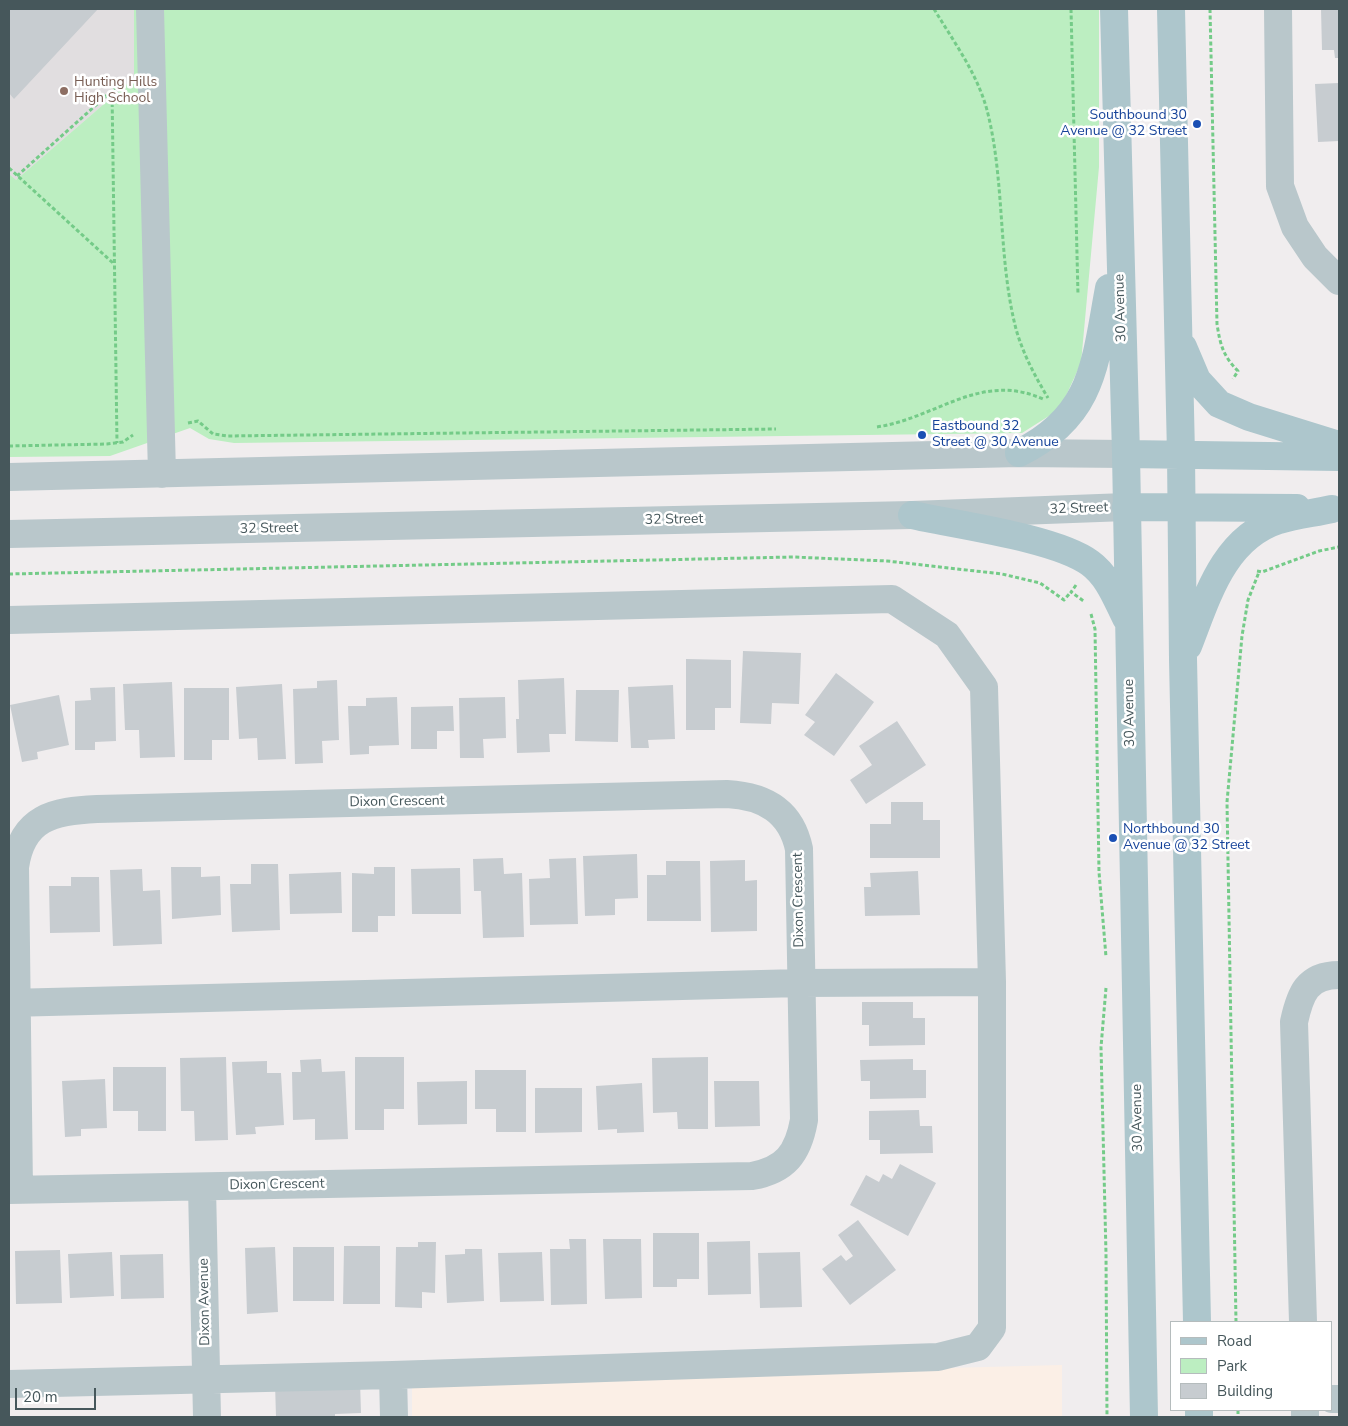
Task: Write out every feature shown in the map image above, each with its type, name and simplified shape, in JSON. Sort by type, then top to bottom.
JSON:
[{"type":"main road","name":"30 Avenue","points":[[1114,9],[1126,454],[1144,1417]]},
{"type":"main road","points":[[1171,9],[1197,1321]]},
{"type":"main road","points":[[1019,453],[1041,443],[1056,431],[1070,416],[1084,395],[1096,356],[1119,240]]},
{"type":"main road","points":[[1177,334],[1197,380],[1219,404],[1249,417],[1339,445]]},
{"type":"main road","points":[[1126,454],[1339,457]]},
{"type":"main road","name":"32 Street","points":[[1126,507],[1336,509]]},
{"type":"main road","points":[[1183,659],[1208,595],[1230,553],[1249,537],[1278,521],[1336,509]]},
{"type":"main road","points":[[912,515],[1041,543],[1090,563],[1104,576],[1129,624]]},
{"type":"street","points":[[150,9],[162,474]]},
{"type":"street","points":[[1278,9],[1280,186],[1295,227],[1315,257],[1339,281]]},
{"type":"street","points":[[9,477],[1019,453],[1126,454]]},
{"type":"street","name":"32 Street","points":[[9,534],[912,515],[1126,507]]},
{"type":"street","points":[[9,620],[892,600],[947,636],[984,687],[992,982],[992,1328],[978,1347],[938,1357],[393,1375],[9,1384]]},
{"type":"street","name":"Dixon Crescent","points":[[742,795],[757,799],[783,815],[791,824],[799,849],[804,1120],[801,1138],[794,1152],[784,1164],[769,1173],[752,1176],[14,1190],[12,1003],[15,867],[17,853],[23,839],[33,825],[47,816],[68,810],[742,795]]},
{"type":"street","points":[[1303,1321],[1294,1022],[1299,999],[1311,982],[1326,975],[1339,975]]},
{"type":"street","points":[[12,1003],[801,983],[992,982]]},
{"type":"street","name":"Dixon Avenue","points":[[202,1187],[207,1417]]},
{"type":"street","points":[[393,1375],[394,1417]]},
{"type":"path","points":[[872,428],[895,422],[971,393],[991,390],[1036,395],[1051,403],[1027,360],[1012,311],[1008,292],[996,157],[988,112],[981,90],[934,9]]},
{"type":"path","points":[[1071,9],[1078,298]]},
{"type":"path","points":[[1210,9],[1217,324],[1220,346],[1227,360],[1238,371],[1230,385]]},
{"type":"path","points":[[17,176],[132,73]]},
{"type":"path","points":[[112,90],[117,443]]},
{"type":"path","points":[[9,168],[113,264]]},
{"type":"path","points":[[179,424],[198,421],[213,434],[228,436],[783,429]]},
{"type":"path","points":[[9,446],[117,443],[123,442],[135,433]]},
{"type":"path","points":[[1236,1321],[1227,802],[1234,710],[1243,629],[1248,600],[1260,572],[1302,557],[1339,547]]},
{"type":"path","points":[[9,574],[793,558],[887,561],[970,569],[1040,583],[1064,600],[1076,584]]},
{"type":"path","points":[[1071,592],[1083,600],[1089,608],[1095,629],[1099,872],[1106,960]]},
{"type":"path","points":[[1106,986],[1101,1047],[1106,1237],[1107,1417]]},
{"type":"shaded area","name":"Hunting Hills High School","points":[[9,9],[134,9],[134,78],[15,181],[9,174]]},
{"type":"shaded area","points":[[1062,1365],[1062,1417],[412,1417],[412,1382]]},
{"type":"green space","points":[[134,9],[1099,9],[1099,167],[1081,363],[1060,409],[1022,433],[234,443],[209,439],[190,428],[110,456],[9,457],[9,174],[16,180],[134,78]]},
{"type":"building","points":[[9,9],[98,9],[14,99],[9,93]]},
{"type":"building","points":[[1321,9],[1339,9],[1339,58],[1335,58],[1334,50],[1322,50]]},
{"type":"building","points":[[1339,83],[1339,141],[1318,142],[1315,84]]},
{"type":"building","points":[[743,651],[801,653],[799,704],[772,703],[771,724],[740,723]]},
{"type":"building","points":[[686,659],[731,660],[731,708],[715,708],[715,730],[686,730]]},
{"type":"building","points":[[836,673],[874,702],[834,756],[804,735],[815,722],[805,715]]},
{"type":"building","points":[[564,678],[566,734],[549,734],[550,752],[517,753],[516,719],[519,719],[518,680]]},
{"type":"building","points":[[337,680],[339,740],[322,741],[323,763],[295,764],[293,689],[317,688],[317,681]]},
{"type":"building","points":[[172,682],[175,757],[140,758],[139,730],[125,730],[123,684]]},
{"type":"building","points":[[282,684],[286,759],[258,760],[257,738],[239,739],[236,687]]},
{"type":"building","points":[[673,685],[675,739],[648,740],[649,748],[631,748],[628,687]]},
{"type":"building","points":[[115,687],[116,741],[95,742],[95,750],[75,750],[75,701],[91,700],[90,688]]},
{"type":"building","points":[[184,688],[229,688],[229,740],[212,740],[212,760],[184,760]]},
{"type":"building","points":[[576,690],[619,690],[618,742],[575,741]]},
{"type":"building","points":[[59,695],[69,745],[37,752],[38,759],[22,762],[10,705]]},
{"type":"building","points":[[397,697],[399,745],[369,746],[369,754],[350,755],[348,706],[366,706],[366,698]]},
{"type":"building","points":[[505,697],[506,738],[483,739],[484,758],[460,758],[459,698]]},
{"type":"building","points":[[453,706],[454,731],[437,731],[437,749],[411,749],[411,707]]},
{"type":"building","points":[[897,721],[926,765],[866,804],[850,780],[872,765],[859,746]]},
{"type":"building","points":[[891,802],[923,802],[923,820],[940,820],[940,858],[870,858],[870,824],[891,824]]},
{"type":"building","points":[[637,854],[638,898],[615,899],[615,915],[585,916],[583,856]]},
{"type":"building","points":[[503,858],[504,874],[522,873],[524,937],[483,938],[481,891],[474,891],[473,859]]},
{"type":"building","points":[[576,858],[578,924],[530,925],[529,879],[550,878],[549,859]]},
{"type":"building","points":[[745,860],[745,881],[757,880],[757,931],[711,932],[710,861]]},
{"type":"building","points":[[666,861],[700,861],[701,921],[647,921],[647,875],[666,875]]},
{"type":"building","points":[[251,864],[278,864],[280,930],[232,932],[230,884],[251,884]]},
{"type":"building","points":[[171,867],[201,867],[201,877],[220,876],[221,915],[172,919]]},
{"type":"building","points":[[374,867],[395,867],[395,916],[378,916],[378,932],[352,932],[352,873],[374,874]]},
{"type":"building","points":[[460,868],[461,914],[412,914],[411,869]]},
{"type":"building","points":[[142,869],[143,891],[160,890],[162,944],[113,946],[110,870]]},
{"type":"building","points":[[918,871],[920,915],[865,916],[864,887],[871,887],[870,873]]},
{"type":"building","points":[[341,872],[342,913],[290,914],[289,874]]},
{"type":"building","points":[[71,877],[99,877],[100,932],[50,933],[49,886],[71,886]]},
{"type":"building","points":[[862,1002],[913,1002],[913,1018],[925,1018],[925,1045],[869,1046],[869,1025],[862,1025]]},
{"type":"building","points":[[226,1057],[228,1140],[195,1141],[194,1111],[181,1111],[180,1058]]},
{"type":"building","points":[[355,1057],[404,1057],[404,1109],[384,1109],[384,1130],[355,1130]]},
{"type":"building","points":[[708,1057],[708,1129],[678,1129],[677,1112],[653,1113],[652,1058]]},
{"type":"building","points":[[321,1059],[322,1072],[345,1071],[348,1139],[315,1140],[315,1119],[293,1120],[292,1072],[301,1072],[300,1060]]},
{"type":"building","points":[[913,1059],[913,1070],[926,1070],[926,1098],[870,1099],[870,1081],[861,1081],[860,1060]]},
{"type":"building","points":[[267,1061],[267,1073],[281,1073],[284,1125],[255,1127],[256,1134],[236,1135],[232,1062]]},
{"type":"building","points":[[113,1067],[166,1067],[166,1131],[138,1131],[138,1111],[113,1111]]},
{"type":"building","points":[[475,1070],[526,1070],[526,1132],[496,1132],[496,1109],[475,1109]]},
{"type":"building","points":[[105,1079],[107,1128],[81,1129],[81,1136],[65,1137],[62,1081]]},
{"type":"building","points":[[467,1081],[467,1124],[418,1125],[417,1082]]},
{"type":"building","points":[[714,1081],[759,1081],[760,1126],[715,1127]]},
{"type":"building","points":[[642,1083],[644,1132],[617,1133],[617,1129],[598,1130],[596,1086]]},
{"type":"building","points":[[535,1088],[582,1088],[582,1132],[535,1133]]},
{"type":"building","points":[[919,1110],[920,1126],[932,1126],[933,1153],[880,1154],[880,1140],[869,1140],[869,1111]]},
{"type":"building","points":[[900,1164],[936,1183],[908,1236],[850,1205],[866,1175],[879,1182],[883,1174],[892,1179]]},
{"type":"building","points":[[858,1220],[896,1270],[850,1305],[822,1269],[841,1255],[846,1261],[853,1256],[838,1235]]},
{"type":"building","points":[[653,1233],[699,1233],[699,1279],[677,1279],[677,1287],[653,1287]]},
{"type":"building","points":[[569,1239],[586,1239],[587,1304],[551,1305],[550,1249],[570,1249]]},
{"type":"building","points":[[603,1239],[641,1239],[642,1298],[605,1299]]},
{"type":"building","points":[[750,1241],[751,1294],[708,1295],[707,1242]]},
{"type":"building","points":[[418,1242],[436,1242],[435,1293],[422,1292],[422,1308],[395,1307],[396,1247],[418,1247]]},
{"type":"building","points":[[344,1246],[380,1246],[380,1304],[343,1304]]},
{"type":"building","points":[[275,1247],[278,1312],[247,1314],[245,1248]]},
{"type":"building","points":[[293,1247],[334,1247],[334,1301],[293,1301]]},
{"type":"building","points":[[465,1249],[482,1249],[484,1301],[447,1303],[445,1255],[465,1254]]},
{"type":"building","points":[[60,1250],[62,1303],[16,1304],[15,1251]]},
{"type":"building","points":[[112,1252],[114,1296],[70,1298],[68,1254]]},
{"type":"building","points":[[542,1252],[544,1301],[500,1302],[498,1253]]},
{"type":"building","points":[[800,1252],[802,1307],[760,1308],[758,1253]]},
{"type":"building","points":[[163,1254],[164,1298],[121,1299],[120,1255]]},
{"type":"building","points":[[360,1381],[361,1413],[335,1414],[335,1417],[276,1417],[275,1383]]},
{"type":"place","name":"Hunting Hills High School","points":[[64,91]]},
{"type":"place","name":"Southbound 30 Avenue @ 32 Street","points":[[1197,124]]},
{"type":"place","name":"Eastbound 32 Street @ 30 Avenue","points":[[922,435]]},
{"type":"place","name":"Northbound 30 Avenue @ 32 Street","points":[[1113,838]]}]
